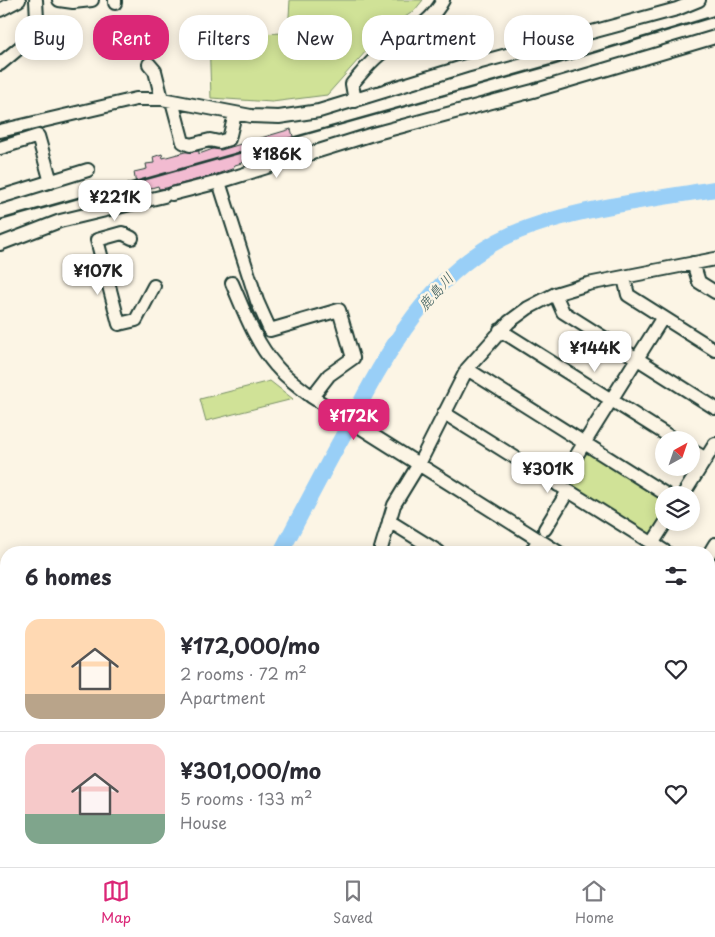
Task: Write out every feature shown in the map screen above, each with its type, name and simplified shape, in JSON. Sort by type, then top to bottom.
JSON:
[{"type":"street","points":[[0,10],[19,0]]},
{"type":"street","points":[[0,64],[9,55],[21,49],[30,39],[37,19],[36,0]]},
{"type":"street","points":[[59,0],[73,2],[92,0]]},
{"type":"street","points":[[355,101],[352,84],[378,55],[418,29],[437,12],[443,0]]},
{"type":"street","points":[[0,131],[108,104],[136,99],[167,100],[235,114],[279,117],[319,111],[466,66],[677,9],[699,0]]},
{"type":"street","points":[[0,244],[60,221],[219,182],[373,134],[533,92],[715,37]]},
{"type":"street","points":[[149,64],[155,70],[184,142],[190,145],[210,140],[219,142],[229,139],[235,114]]},
{"type":"street","points":[[0,148],[38,136],[51,182]]},
{"type":"street","points":[[0,196],[88,170]]},
{"type":"street","points":[[219,182],[257,301],[270,330],[339,310],[353,358],[323,381],[312,397]]},
{"type":"street","points":[[132,238],[122,233],[97,240],[119,324],[136,320],[154,286]]},
{"type":"street","points":[[382,546],[394,505],[418,464],[467,369],[500,330],[528,308],[555,294],[588,284],[715,259]]},
{"type":"street","points":[[693,263],[699,282],[715,292]]},
{"type":"street","points":[[624,278],[628,296],[715,350]]},
{"type":"street","points":[[232,282],[251,328],[262,348],[276,367],[312,397],[328,409],[418,464],[542,534],[553,546]]},
{"type":"street","points":[[555,294],[563,312],[715,408]]},
{"type":"street","points":[[535,546],[584,443],[663,318]]},
{"type":"street","points":[[500,330],[661,431]]},
{"type":"street","points":[[467,369],[655,487]]},
{"type":"street","points":[[444,413],[656,546]]},
{"type":"street","points":[[689,486],[715,444]]},
{"type":"street","points":[[700,456],[706,460]]},
{"type":"street","points":[[389,521],[429,546]]},
{"type":"street","points":[[652,544],[660,531]]},
{"type":"green space","points":[[290,0],[423,0],[408,15],[362,15],[362,56],[327,95],[272,102],[211,98],[210,60],[268,60],[268,34],[278,33],[278,60],[352,60],[352,15],[289,15]]},
{"type":"green space","points":[[270,381],[293,399],[206,421],[200,399]]},
{"type":"green space","points":[[587,451],[655,493],[655,529],[651,536],[567,482]]},
{"type":"building","points":[[291,129],[296,147],[235,165],[232,169],[217,174],[166,188],[159,189],[158,186],[137,192],[134,172],[147,169],[146,164],[154,163],[153,157],[162,154],[163,158],[185,152],[199,151],[199,154],[213,149],[221,150]]},
{"type":"waterway","name":"鹿島川","points":[[284,546],[376,374],[412,318],[433,293],[457,270],[483,250],[512,234],[535,225],[585,211],[715,189]]},
{"type":"railway","points":[[0,220],[555,64],[715,16]]}]
